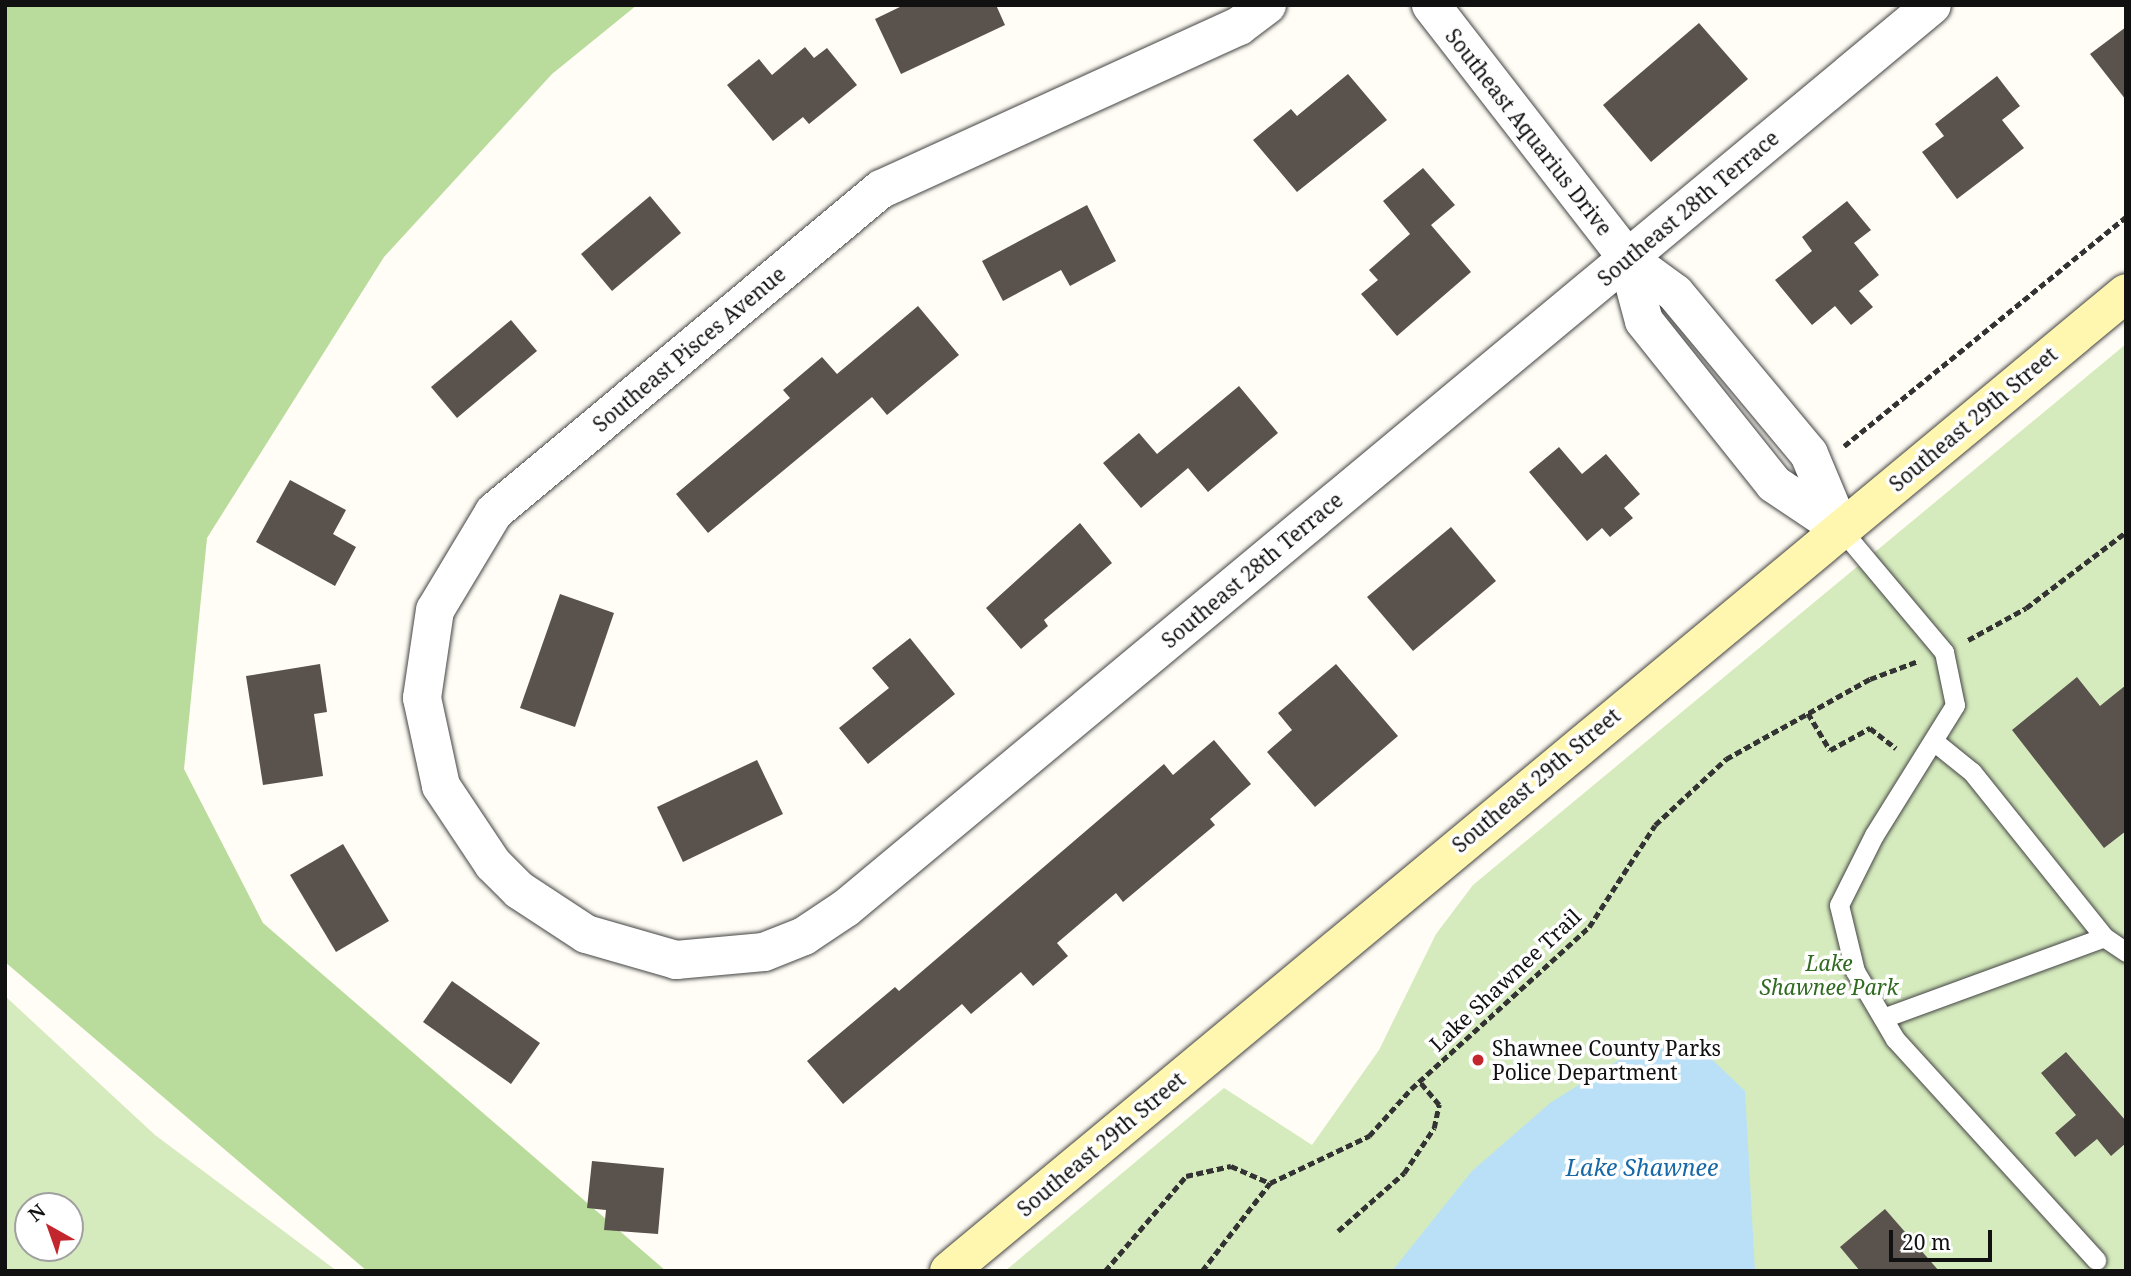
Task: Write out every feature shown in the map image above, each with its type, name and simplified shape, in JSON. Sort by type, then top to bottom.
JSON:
[{"type":"main road","name":"Southeast 29th Street","points":[[949,1271],[2126,293]]},
{"type":"street","name":"Southeast Pisces Avenue","points":[[519,890],[493,864],[441,786],[422,698],[435,610],[494,512],[881,189],[1239,26],[1267,5]]},
{"type":"street","name":"Southeast Aquarius Drive","points":[[1431,5],[1626,258],[1675,293],[1815,470],[1840,528]]},
{"type":"street","name":"Southeast 28th Terrace","points":[[519,890],[586,934],[676,960],[753,954],[804,936],[857,899],[1932,5]]},
{"type":"street","name":"Southeast Aquarius Drive","points":[[1626,258],[1644,321],[1774,484],[1840,528]]},
{"type":"lane","points":[[1840,528],[1944,652],[1955,705],[1936,743],[1874,835],[1839,905],[1855,971],[1883,1018],[2096,1260]]},
{"type":"lane","points":[[1936,743],[1972,772],[2104,937],[2126,952]]},
{"type":"lane","points":[[1883,1018],[2104,937]]},
{"type":"path","points":[[1815,470],[2126,217]]},
{"type":"path","name":"Lake Shawnee Trail","points":[[1202,1271],[1270,1183],[1369,1136],[1419,1081],[1589,928],[1655,825],[1684,794],[1726,759],[1870,679],[1944,652],[2026,608],[2126,532]]},
{"type":"path","points":[[1808,713],[1830,750],[1870,728],[1919,768]]},
{"type":"path","points":[[1338,1231],[1404,1173],[1434,1128],[1439,1105],[1419,1081]]},
{"type":"path","points":[[1105,1271],[1186,1176],[1231,1166],[1270,1183]]},
{"type":"green space","points":[[5,5],[637,5],[552,74],[384,257],[207,538],[184,769],[263,923],[666,1271],[367,1271],[5,962]]},
{"type":"green space","name":"Lake Shawnee Park","points":[[2126,344],[2126,1271],[1005,1271],[1224,1088],[1312,1145],[1379,1050],[1436,934],[1473,885]]},
{"type":"green space","points":[[5,996],[155,1135],[337,1271],[5,1271]]},
{"type":"water","name":"Lake Shawnee","points":[[1646,1043],[1697,1045],[1745,1091],[1755,1271],[1392,1271],[1472,1171],[1550,1103]]},
{"type":"building","points":[[904,5],[996,5],[1005,25],[901,74],[875,19]]},
{"type":"building","points":[[1699,23],[1748,79],[1651,162],[1603,105]]},
{"type":"building","points":[[2126,27],[2126,100],[2090,54]]},
{"type":"building","points":[[805,47],[814,58],[827,48],[857,85],[809,124],[803,117],[773,141],[727,85],[759,59],[772,75]]},
{"type":"building","points":[[1348,74],[1387,120],[1297,192],[1253,140],[1291,109],[1297,116]]},
{"type":"building","points":[[1997,76],[2020,106],[2002,120],[2024,148],[1957,199],[1922,152],[1944,136],[1935,124]]},
{"type":"building","points":[[1423,168],[1455,205],[1431,225],[1471,272],[1397,336],[1361,294],[1378,280],[1369,270],[1410,234],[1383,201]]},
{"type":"building","points":[[650,196],[681,233],[612,291],[581,254]]},
{"type":"building","points":[[1847,201],[1871,230],[1854,243],[1879,275],[1859,291],[1873,307],[1851,325],[1835,306],[1812,325],[1775,280],[1812,251],[1802,237]]},
{"type":"building","points":[[1087,205],[1116,261],[1070,286],[1061,270],[1003,301],[982,261]]},
{"type":"building","points":[[918,306],[959,355],[887,415],[872,397],[708,533],[676,494],[790,398],[783,390],[822,357],[837,374]]},
{"type":"building","points":[[511,320],[537,351],[457,418],[431,387]]},
{"type":"building","points":[[1239,386],[1278,433],[1208,492],[1188,468],[1141,508],[1103,463],[1139,433],[1157,454]]},
{"type":"building","points":[[1559,447],[1582,474],[1606,454],[1640,494],[1624,508],[1633,518],[1610,537],[1602,528],[1587,541],[1529,472]]},
{"type":"building","points":[[290,480],[346,510],[333,534],[356,547],[335,586],[256,542]]},
{"type":"building","points":[[1080,523],[1112,563],[1044,620],[1048,626],[1021,649],[986,608]]},
{"type":"building","points":[[1451,527],[1496,581],[1413,651],[1367,597]]},
{"type":"building","points":[[560,594],[614,613],[575,727],[520,708]]},
{"type":"building","points":[[910,638],[955,694],[868,764],[839,728],[889,688],[872,668]]},
{"type":"building","points":[[320,664],[327,712],[314,714],[323,776],[263,785],[246,676]]},
{"type":"building","points":[[1336,664],[1398,736],[1315,807],[1267,752],[1292,730],[1278,713]]},
{"type":"building","points":[[2077,677],[2100,706],[2126,685],[2126,831],[2104,848],[2012,730]]},
{"type":"building","points":[[1214,740],[1251,784],[1210,819],[1215,825],[1123,902],[1116,893],[1057,943],[1068,956],[1033,986],[1021,972],[971,1014],[962,1004],[843,1104],[807,1061],[895,987],[899,991],[1164,764],[1173,775]]},
{"type":"building","points":[[757,760],[783,814],[683,862],[657,807]]},
{"type":"building","points":[[343,844],[389,921],[336,952],[290,875]]},
{"type":"building","points":[[452,981],[540,1043],[511,1084],[423,1022]]},
{"type":"building","points":[[2066,1052],[2126,1121],[2126,1143],[2111,1156],[2097,1139],[2075,1157],[2055,1133],[2076,1115],[2041,1073]]},
{"type":"building","points":[[592,1161],[664,1168],[658,1234],[604,1230],[606,1210],[587,1208]]},
{"type":"building","points":[[1885,1209],[1939,1271],[1860,1271],[1840,1247]]},
{"type":"place","name":"Shawnee County Parks Police Department","points":[[1478,1060]]}]
